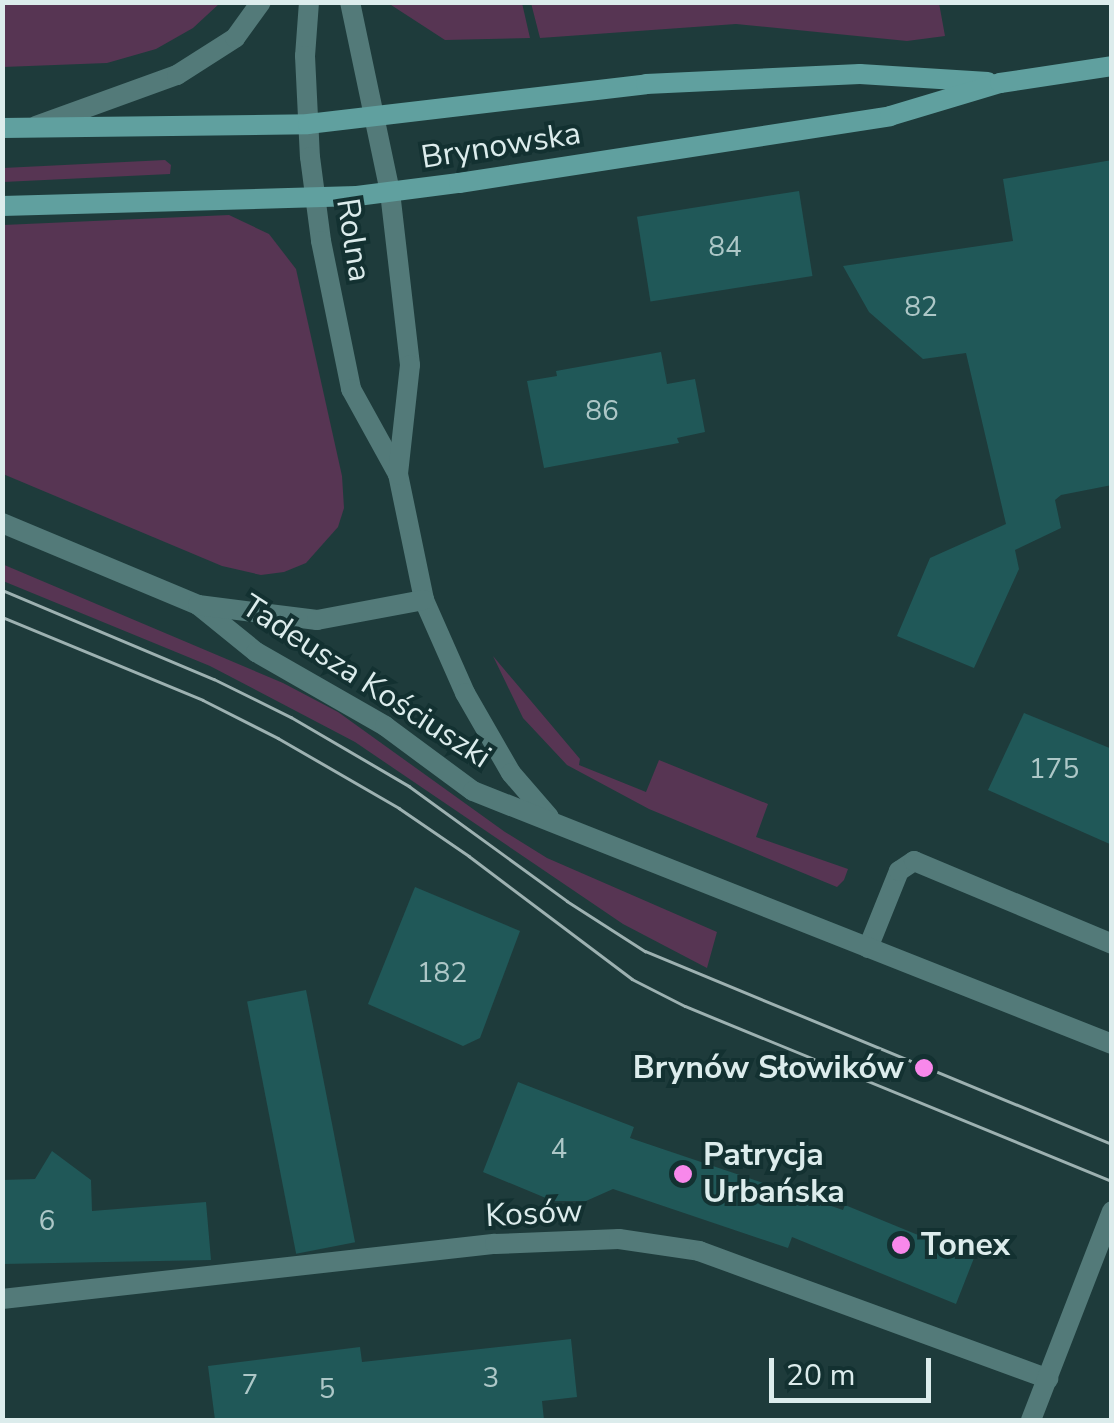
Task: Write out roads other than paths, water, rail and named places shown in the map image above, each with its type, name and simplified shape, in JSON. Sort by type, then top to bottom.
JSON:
[{"type":"main road","name":"Brynowska","points":[[2,206],[134,199],[316,198],[390,192],[890,116],[1000,83],[1112,66]]},
{"type":"main road","name":"Brynowska","points":[[2,128],[308,124],[646,84],[860,74],[1000,83]]},
{"type":"street","points":[[36,126],[177,75],[234,38],[261,2]]},
{"type":"street","name":"Rolna","points":[[310,2],[305,56],[308,124],[316,198],[351,389],[398,474],[424,600],[465,693],[502,757],[550,818]]},
{"type":"street","name":"Rolna","points":[[350,2],[390,192],[410,364],[398,474]]},
{"type":"street","name":"Tadeusza Kościuszki","points":[[2,523],[198,605],[256,652],[386,726],[472,791],[550,818],[1112,1044]]},
{"type":"street","points":[[198,605],[318,620],[424,600]]},
{"type":"street","points":[[868,948],[898,871],[914,861],[1112,944]]},
{"type":"street","points":[[1031,1420],[1112,1211]]},
{"type":"street","name":"Kosów","points":[[2,1299],[495,1244],[619,1240],[700,1251],[1048,1379]]},
{"type":"tram line","points":[[2,590],[214,679],[291,717],[409,786],[567,901],[645,951],[1112,1144]]},
{"type":"tram line","points":[[2,617],[203,700],[278,738],[399,808],[632,979],[685,1006],[1112,1181]]},
{"type":"place","name":"Brynów Słowików","points":[[924,1068]]},
{"type":"place","name":"Patrycja Urbańska","points":[[683,1174]]},
{"type":"place","name":"Tonex","points":[[901,1245]]}]
